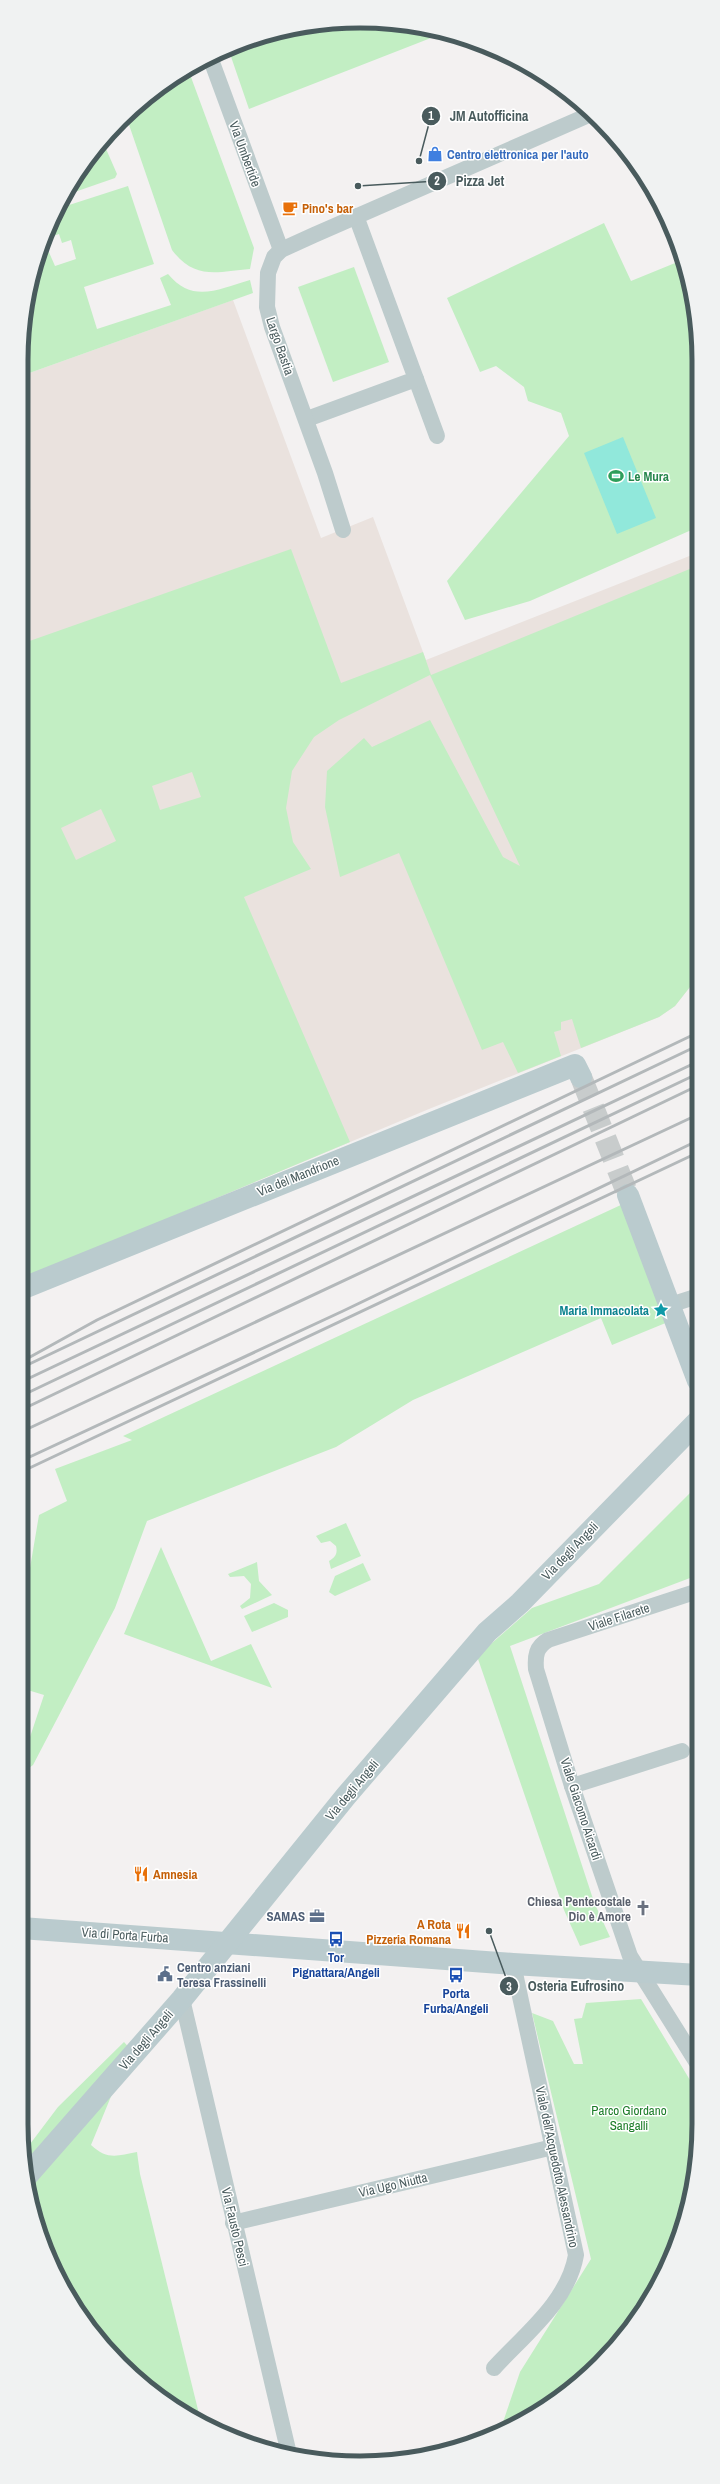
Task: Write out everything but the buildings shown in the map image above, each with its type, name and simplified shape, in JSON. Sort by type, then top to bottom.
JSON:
[{"type":"street","name":"Via Umbertide","points":[[212,63],[281,250]]},
{"type":"street","points":[[281,250],[586,116]]},
{"type":"street","points":[[356,216],[437,436]]},
{"type":"street","name":"Largo Bastia","points":[[281,250],[271,263],[268,273],[267,307],[272,327],[307,419],[343,530]]},
{"type":"street","points":[[307,419],[416,379]]},
{"type":"street","name":"Via del Mandrione","points":[[28,1287],[578,1071]]},
{"type":"street","points":[[628,1195],[692,1365]]},
{"type":"street","points":[[670,1305],[692,1298]]},
{"type":"street","name":"Via degli Angeli","points":[[32,2171],[182,1999],[346,1796],[487,1632],[520,1603],[692,1427]]},
{"type":"street","name":"Viale Filarete","points":[[540,1645],[548,1640],[692,1593]]},
{"type":"street","name":"Viale Giacomo Aicardi","points":[[540,1645],[536,1652],[536,1669],[572,1786],[625,1944],[638,1972]]},
{"type":"street","points":[[572,1786],[682,1751]]},
{"type":"street","name":"Via di Porta Furba","points":[[28,1928],[513,1964],[692,1975]]},
{"type":"street","name":"Viale dell'Acquedotto Alessandrino","points":[[494,2368],[551,2307],[566,2284],[574,2266],[576,2248],[513,1964]]},
{"type":"street","points":[[638,1972],[667,2013],[692,2054]]},
{"type":"street","name":"Via Fausto Pesci","points":[[182,1999],[288,2448]]},
{"type":"street","name":"Via Ugo Niutta","points":[[234,2223],[553,2147]]},
{"type":"shaded area","points":[[233,300],[321,538],[373,517],[426,660],[692,555],[692,984],[675,1006],[659,1017],[429,1109],[28,1277],[28,373]]},
{"type":"shaded area","points":[[623,437],[656,518],[617,534],[584,453]]},
{"type":"green space","points":[[338,29],[382,29],[435,36],[249,109],[230,54],[233,53],[274,39],[295,34]]},
{"type":"green space","points":[[190,75],[254,248],[250,269],[216,272],[198,270],[189,266],[172,250],[128,122],[141,110]]},
{"type":"green space","points":[[105,147],[117,174],[115,178],[73,193]]},
{"type":"green space","points":[[128,186],[154,264],[84,287],[97,329],[171,305],[160,278],[168,274],[177,283],[187,289],[206,292],[250,280],[253,293],[28,373],[29,338],[34,295],[47,249],[55,266],[76,259],[71,240],[62,243],[59,234],[52,236],[66,206]]},
{"type":"green space","points":[[604,223],[631,281],[677,262],[686,295],[691,338],[692,530],[530,601],[465,620],[447,581],[569,436],[561,413],[528,401],[524,387],[496,366],[480,372],[447,298]]},
{"type":"green space","points":[[354,267],[389,362],[333,382],[298,287]]},
{"type":"green space","points":[[291,549],[341,683],[423,652],[431,675],[692,568],[692,984],[675,1006],[659,1017],[581,1048],[572,1019],[561,1022],[561,1030],[554,1032],[561,1056],[518,1073],[503,1042],[482,1050],[399,853],[340,877],[325,807],[327,771],[364,738],[372,747],[430,720],[503,857],[520,866],[430,675],[339,720],[314,737],[292,771],[286,808],[293,842],[311,869],[244,897],[350,1142],[28,1277],[28,642]],"holes":[[[192,772],[201,797],[160,810],[152,786]],[[101,809],[116,841],[76,860],[61,828]]]},
{"type":"green space","points":[[623,1204],[668,1322],[612,1345],[601,1318],[413,1400],[336,1447],[147,1521],[115,1608],[33,1765],[28,1769],[28,1743],[44,1695],[28,1690],[28,1580],[39,1515],[67,1501],[55,1469],[132,1440],[123,1436]]},
{"type":"green space","points":[[692,1491],[692,1577],[510,1646],[594,1902],[610,1937],[580,1946],[564,1910],[477,1656],[532,1608],[599,1584]]},
{"type":"green space","points":[[346,1523],[361,1556],[331,1569],[329,1561],[336,1555],[336,1546],[330,1541],[321,1543],[316,1536]]},
{"type":"green space","points":[[161,1547],[211,1661],[251,1644],[272,1688],[124,1634]]},
{"type":"green space","points":[[257,1562],[259,1581],[272,1595],[242,1609],[240,1606],[250,1598],[251,1584],[244,1576],[230,1577],[228,1574]]},
{"type":"green space","points":[[363,1563],[371,1580],[335,1596],[329,1592],[335,1576]]},
{"type":"green space","points":[[274,1603],[288,1610],[288,1617],[252,1632],[244,1616]]},
{"type":"green space","name":"Parco Giordano Sangalli","points":[[641,1999],[692,2083],[691,2146],[686,2189],[674,2231],[658,2271],[636,2308],[610,2343],[579,2374],[562,2387],[526,2412],[502,2424],[520,2372],[591,2259],[532,2013],[553,2021],[574,2064],[583,2064],[574,2019],[582,2018],[586,2003]]},
{"type":"green space","points":[[124,2042],[140,2060],[112,2094],[91,2145],[102,2153],[112,2156],[137,2152],[140,2174],[199,2415],[158,2387],[125,2359],[110,2343],[84,2308],[62,2271],[53,2251],[39,2210],[34,2189],[29,2145],[58,2107]]},
{"type":"tunnel","points":[[581,1077],[628,1195]]},
{"type":"railway","points":[[28,1358],[97,1320],[692,1035]]},
{"type":"railway","points":[[28,1365],[692,1048]]},
{"type":"railway","points":[[28,1379],[692,1064]]},
{"type":"railway","points":[[28,1393],[692,1076]]},
{"type":"railway","points":[[28,1407],[692,1088]]},
{"type":"railway","points":[[28,1429],[692,1117]]},
{"type":"railway","points":[[28,1458],[343,1311],[692,1143]]},
{"type":"railway","points":[[28,1469],[692,1155]]},
{"type":"place","name":"Centro elettronica per l'auto","points":[[435,154]]},
{"type":"place","name":"JM Autofficina","points":[[419,161]]},
{"type":"place","name":"Pizza Jet","points":[[358,186]]},
{"type":"place","name":"Pino's bar","points":[[290,208]]},
{"type":"place","name":"Le Mura","points":[[616,476]]},
{"type":"place","name":"Maria Immacolata","points":[[661,1310]]},
{"type":"place","name":"Amnesia","points":[[141,1874]]},
{"type":"place","name":"Chiesa Pentecostale Dio è Amore","points":[[643,1908]]},
{"type":"place","name":"SAMAS","points":[[317,1916]]},
{"type":"place","name":"A Rota Pizzeria Romana","points":[[463,1931]]},
{"type":"place","name":"Osteria Eufrosino","points":[[489,1931]]},
{"type":"place","name":"Tor Pignattara/Angeli","points":[[336,1939]]},
{"type":"place","name":"Centro anziani Teresa Frassinelli","points":[[165,1974]]},
{"type":"place","name":"Porta Furba/Angeli","points":[[456,1975]]}]
